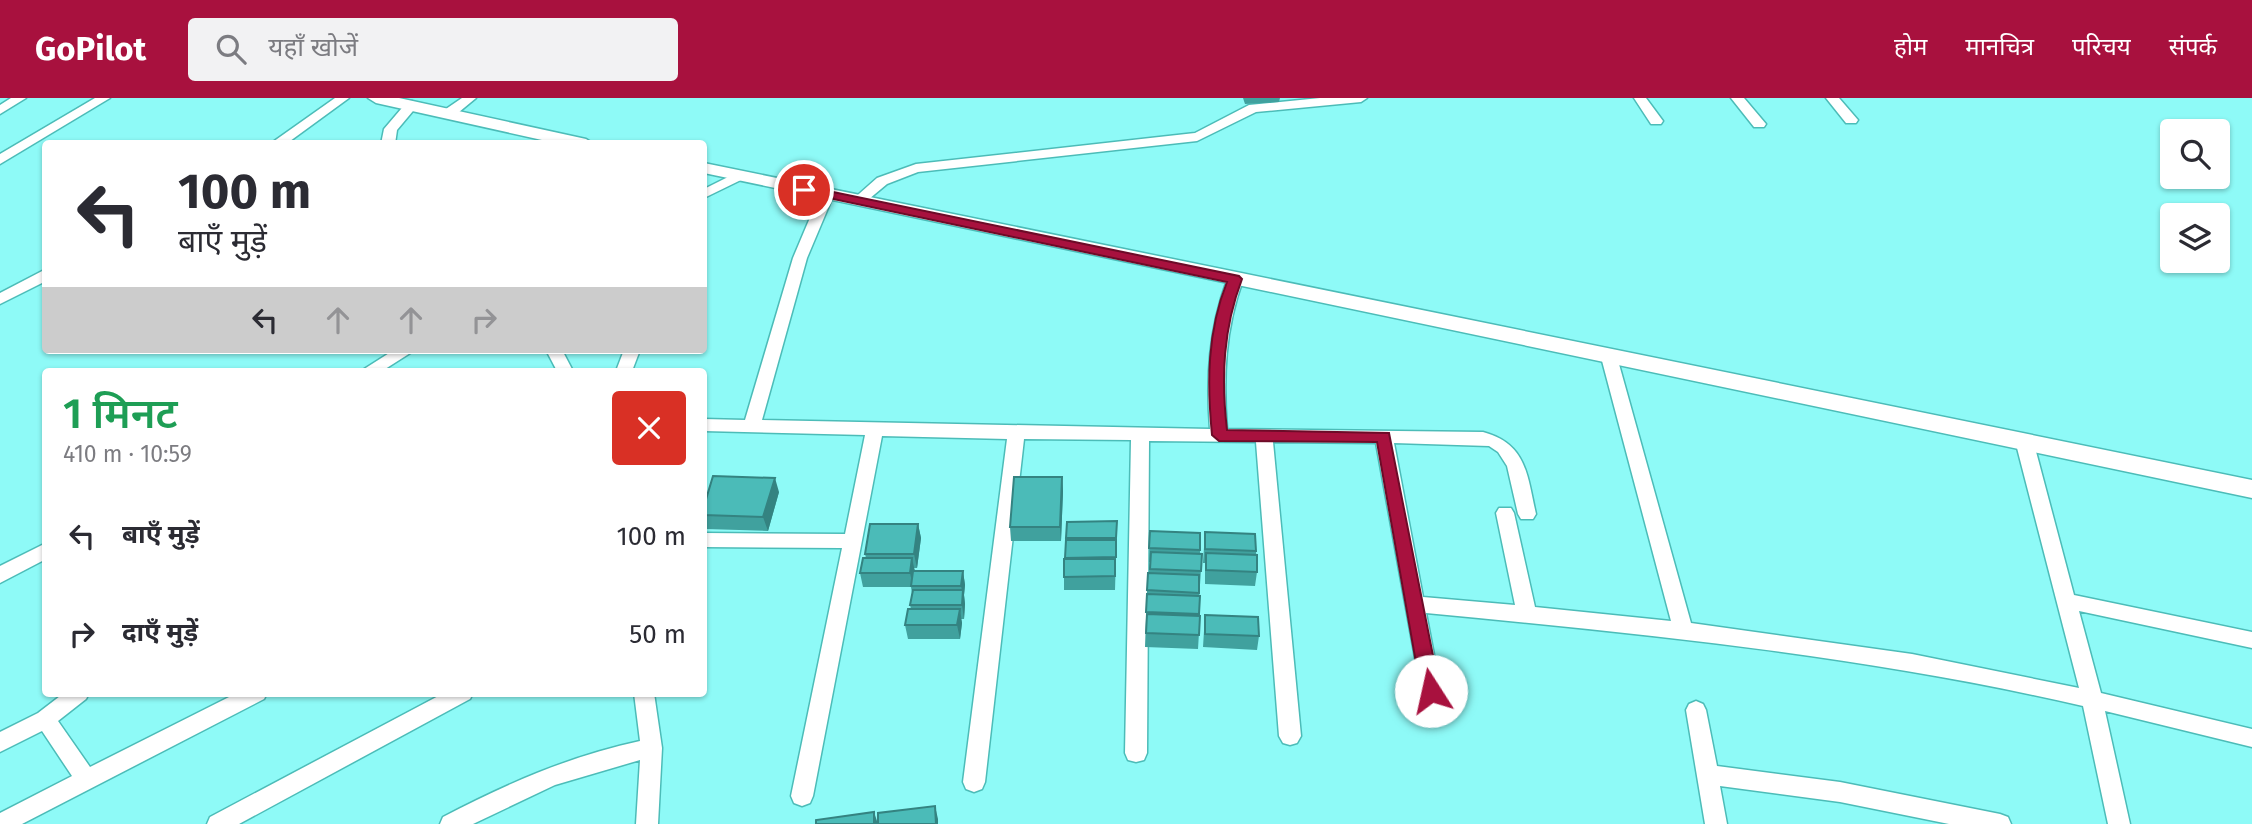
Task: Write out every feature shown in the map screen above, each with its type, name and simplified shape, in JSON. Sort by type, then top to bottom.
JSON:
[{"type":"street","points":[[0,110],[20,98]]},
{"type":"street","points":[[0,160],[104,98]]},
{"type":"street","points":[[282,140],[343,98]]},
{"type":"street","points":[[376,98],[568,140]]},
{"type":"street","points":[[448,114],[470,98]]},
{"type":"street","points":[[1234,98],[1240,113]]},
{"type":"street","points":[[858,201],[882,181],[916,168],[1196,137],[1216,131],[1240,113],[1274,104],[1361,98]]},
{"type":"street","points":[[1640,98],[1656,121]]},
{"type":"street","points":[[1737,98],[1759,124]]},
{"type":"street","points":[[1832,98],[1851,120]]},
{"type":"street","points":[[389,140],[391,130],[412,105]]},
{"type":"street","points":[[707,169],[858,201],[1230,292],[2030,462],[2252,489]]},
{"type":"street","points":[[707,192],[737,176]]},
{"type":"street","points":[[752,425],[800,258],[827,194]]},
{"type":"street","points":[[0,299],[42,276]]},
{"type":"street","points":[[1219,435],[1214,384],[1230,292]]},
{"type":"street","points":[[374,368],[400,354]]},
{"type":"street","points":[[1613,373],[1683,631]]},
{"type":"street","points":[[707,425],[1016,433],[1495,440],[1512,453],[1527,514]]},
{"type":"street","points":[[803,796],[875,429]]},
{"type":"street","points":[[974,782],[1016,433]]},
{"type":"street","points":[[1136,752],[1140,434]]},
{"type":"street","points":[[1264,436],[1290,736]]},
{"type":"street","points":[[1384,437],[1431,691]]},
{"type":"street","points":[[2030,462],[2092,699],[2119,824]]},
{"type":"street","points":[[1505,513],[1527,614]]},
{"type":"street","points":[[707,540],[853,541]]},
{"type":"street","points":[[0,575],[42,552]]},
{"type":"street","points":[[2066,601],[2252,640]]},
{"type":"street","points":[[1415,604],[1683,631],[1866,654],[2092,699],[2252,738]]},
{"type":"street","points":[[0,743],[44,719],[74,697]]},
{"type":"street","points":[[1,822],[249,697]]},
{"type":"street","points":[[218,824],[456,697]]},
{"type":"street","points":[[645,697],[651,748],[647,824]]},
{"type":"street","points":[[1696,710],[1716,824]]},
{"type":"street","points":[[44,719],[86,779]]},
{"type":"street","points":[[451,824],[557,772],[601,758],[651,748]]},
{"type":"street","points":[[1707,775],[1840,792],[2000,824]]},
{"type":"building","points":[[713,476],[775,478],[763,517],[707,515],[707,496]]},
{"type":"building","points":[[1014,477],[1062,477],[1060,527],[1010,527]]},
{"type":"building","points":[[1117,521],[1116,538],[1066,538],[1067,522]]},
{"type":"building","points":[[870,524],[918,524],[914,554],[865,554]]},
{"type":"building","points":[[1150,531],[1200,533],[1200,550],[1149,548]]},
{"type":"building","points":[[1205,532],[1255,534],[1256,551],[1205,549]]},
{"type":"building","points":[[1066,540],[1116,540],[1116,557],[1065,558]]},
{"type":"building","points":[[1151,552],[1202,554],[1201,571],[1150,569]]},
{"type":"building","points":[[1206,553],[1257,555],[1257,572],[1206,570]]},
{"type":"building","points":[[863,558],[912,558],[910,573],[860,573]]},
{"type":"building","points":[[1064,559],[1115,559],[1115,576],[1064,577]]},
{"type":"building","points":[[913,571],[963,571],[961,586],[911,586]]},
{"type":"building","points":[[1148,573],[1199,575],[1199,593],[1147,590]]},
{"type":"building","points":[[913,590],[963,590],[962,605],[910,605]]},
{"type":"building","points":[[1147,594],[1200,596],[1199,614],[1146,612]]},
{"type":"building","points":[[908,609],[960,609],[957,625],[905,625]]},
{"type":"building","points":[[1147,614],[1200,616],[1199,635],[1146,633]]},
{"type":"building","points":[[1205,615],[1258,617],[1259,636],[1205,634]]},
{"type":"building","points":[[935,806],[936,824],[878,824],[878,813]]},
{"type":"building","points":[[874,812],[874,824],[816,824],[816,820]]},
{"type":"route","points":[[804,190],[1235,279],[1226,303],[1217,349],[1214,384],[1219,435],[1384,437],[1431,691]]}]
